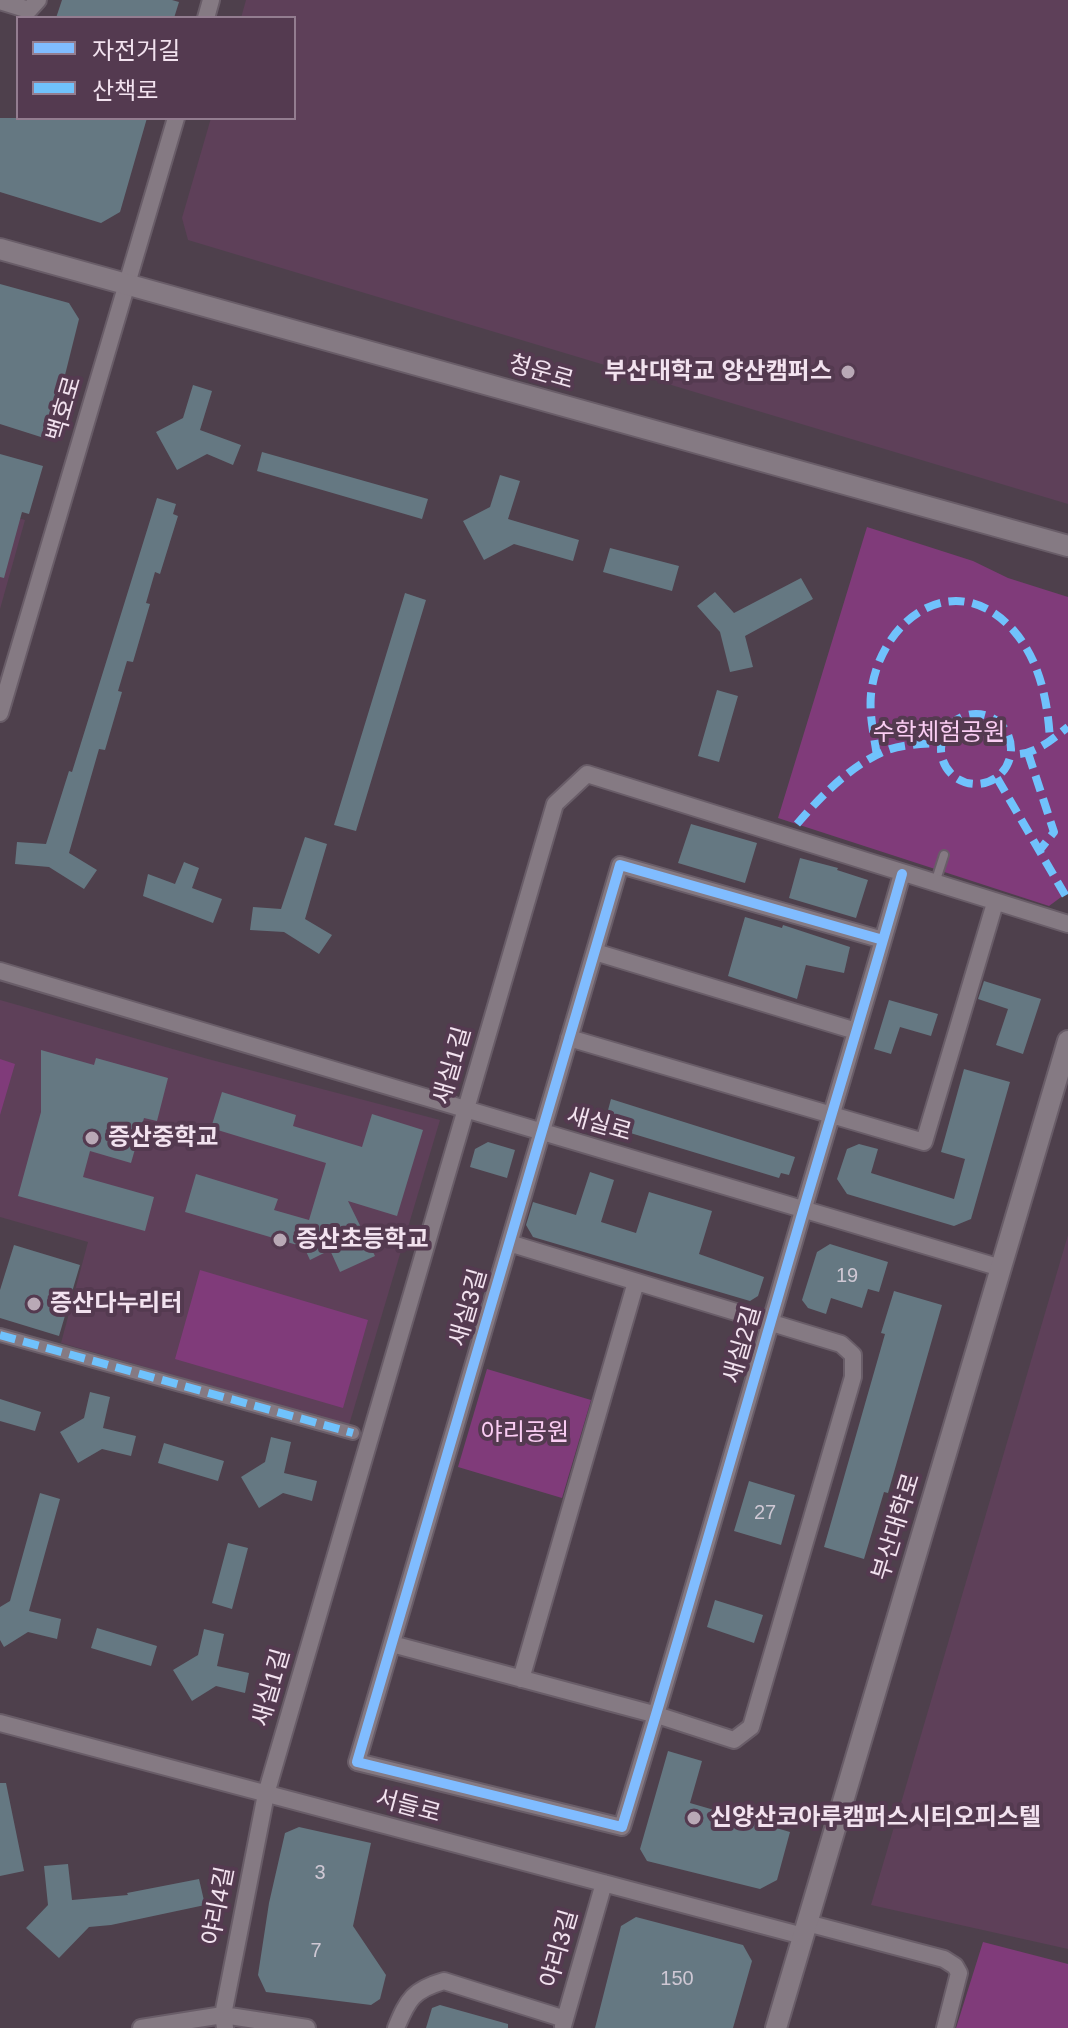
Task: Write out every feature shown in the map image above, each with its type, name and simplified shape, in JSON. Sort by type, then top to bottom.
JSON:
[{"type":"street","points":[[0,1],[29,10],[38,0]]},
{"type":"street","name":"백호로","points":[[0,713],[175,120]]},
{"type":"street","name":"청운로","points":[[0,249],[1068,546]]},
{"type":"street","name":"새실1길","points":[[266,1794],[555,804],[587,774],[1068,924]]},
{"type":"street","name":"새실3길","points":[[622,1827],[357,1762],[541,1133],[620,865],[883,940]]},
{"type":"street","name":"새실2길","points":[[622,1827],[902,874]]},
{"type":"street","points":[[569,1038],[924,1142],[995,903]]},
{"type":"street","points":[[595,952],[856,1031]]},
{"type":"street","name":"새실로","points":[[0,971],[1001,1268]]},
{"type":"street","name":"부산대학로","points":[[776,2028],[1068,1041]]},
{"type":"street","name":"새실3길","points":[[509,1243],[636,1282]]},
{"type":"street","points":[[521,1679],[636,1282]]},
{"type":"street","name":"새실2길","points":[[636,1282],[841,1344],[853,1355],[853,1377],[751,1727],[734,1740],[657,1715]]},
{"type":"street","points":[[0,1335],[353,1433]]},
{"type":"street","points":[[392,1644],[657,1715]]},
{"type":"street","name":"서들로","points":[[0,1723],[604,1883],[944,1959],[959,1973],[945,2028]]},
{"type":"street","name":"야리4길","points":[[224,2021],[266,1794]]},
{"type":"street","name":"야리3길","points":[[564,2023],[604,1883]]},
{"type":"street","points":[[396,2028],[407,2001],[424,1987],[444,1981],[564,2023]]},
{"type":"street","points":[[141,2028],[224,2021],[307,2028]]},
{"type":"lane","points":[[934,884],[944,855]]},
{"type":"shaded area","name":"부산대학교 양산캠퍼스","points":[[246,0],[1068,0],[1068,504],[188,240],[182,218],[210,120],[296,120],[296,16],[242,16]]},
{"type":"shaded area","points":[[0,513],[25,520],[0,609]]},
{"type":"shaded area","name":"증산초등학교","points":[[0,1000],[440,1120],[349,1425],[61,1343],[88,1242],[0,1217]]},
{"type":"shaded area","points":[[1068,1235],[1068,1949],[871,1905]]},
{"type":"green space","name":"수학체험공원","points":[[867,527],[973,561],[1008,578],[1068,597],[1068,892],[1049,906],[778,818]]},
{"type":"green space","points":[[0,1059],[15,1064],[0,1115]]},
{"type":"green space","points":[[200,1270],[368,1320],[343,1408],[175,1359]]},
{"type":"green space","name":"야리공원","points":[[487,1369],[591,1400],[562,1498],[458,1467]]},
{"type":"green space","points":[[983,1942],[1068,1964],[1068,2028],[956,2028]]},
{"type":"building","points":[[62,0],[179,2],[175,16],[57,16]]},
{"type":"building","points":[[0,118],[146,120],[120,212],[101,223],[0,192]]},
{"type":"building","points":[[0,284],[69,303],[79,319],[60,395],[56,394],[44,438],[0,424]]},
{"type":"building","points":[[193,385],[212,391],[200,430],[241,445],[233,465],[207,454],[177,470],[156,432],[183,418]]},
{"type":"building","points":[[262,452],[428,499],[422,519],[257,471]]},
{"type":"building","points":[[0,454],[43,466],[29,514],[22,512],[4,578],[0,577]]},
{"type":"building","points":[[500,475],[520,481],[508,519],[579,540],[573,561],[514,544],[484,560],[463,521],[490,507]]},
{"type":"building","points":[[157,498],[176,504],[173,514],[178,516],[160,574],[155,572],[146,603],[150,604],[133,662],[127,661],[118,691],[122,692],[105,750],[99,749],[69,853],[97,870],[84,889],[49,867],[15,864],[17,842],[46,844],[69,771],[72,772]]},
{"type":"building","points":[[610,548],[679,566],[672,591],[603,572]]},
{"type":"building","points":[[801,578],[813,599],[745,636],[753,667],[730,672],[720,632],[697,606],[715,592],[734,613]]},
{"type":"building","points":[[405,593],[426,600],[356,831],[334,825]]},
{"type":"building","points":[[717,690],[738,696],[719,762],[698,756]]},
{"type":"building","points":[[691,824],[757,843],[745,883],[678,863]]},
{"type":"building","points":[[305,837],[327,844],[305,919],[332,935],[319,954],[284,932],[250,930],[253,907],[281,909]]},
{"type":"building","points":[[800,858],[868,880],[856,918],[789,898]]},
{"type":"building","points":[[184,862],[199,868],[192,888],[222,899],[213,923],[143,896],[148,874],[175,884]]},
{"type":"building","points":[[745,917],[782,928],[783,925],[850,947],[844,973],[806,965],[797,999],[728,976]]},
{"type":"building","points":[[984,981],[1041,999],[1023,1054],[996,1045],[1008,1009],[978,999]]},
{"type":"building","points":[[889,1000],[938,1014],[931,1036],[900,1027],[891,1054],[874,1049]]},
{"type":"building","points":[[41,1050],[94,1065],[96,1058],[168,1078],[157,1121],[144,1118],[131,1163],[90,1151],[83,1177],[154,1197],[145,1231],[18,1196],[41,1112]]},
{"type":"building","points":[[964,1069],[1010,1082],[971,1219],[954,1226],[847,1194],[837,1179],[847,1149],[859,1144],[878,1149],[871,1173],[954,1199],[965,1159],[941,1152]]},
{"type":"building","points":[[222,1092],[296,1115],[293,1126],[362,1147],[372,1114],[423,1130],[397,1216],[348,1201],[375,1256],[340,1272],[330,1250],[310,1260],[304,1247],[185,1212],[196,1174],[278,1199],[274,1210],[309,1220],[326,1163],[211,1128]]},
{"type":"building","points":[[611,1099],[795,1157],[789,1175],[781,1173],[779,1178],[604,1125]]},
{"type":"building","points":[[488,1142],[515,1150],[507,1178],[470,1167],[475,1149]]},
{"type":"building","points":[[590,1172],[614,1180],[601,1222],[636,1233],[649,1192],[712,1211],[699,1254],[764,1277],[758,1296],[750,1301],[533,1237],[526,1225],[533,1202],[576,1215]]},
{"type":"building","points":[[830,1244],[888,1262],[879,1292],[868,1289],[862,1308],[831,1298],[826,1314],[808,1308],[802,1300],[817,1252]]},
{"type":"building","name":"증산다누리터","points":[[14,1245],[80,1265],[59,1336],[0,1318],[0,1290]]},
{"type":"building","points":[[894,1291],[942,1305],[888,1493],[884,1492],[864,1559],[824,1547],[885,1334],[881,1333]]},
{"type":"building","points":[[90,1392],[110,1397],[103,1428],[136,1436],[131,1456],[102,1449],[78,1463],[60,1432],[84,1418]]},
{"type":"building","points":[[0,1399],[41,1412],[35,1431],[0,1421]]},
{"type":"building","points":[[271,1437],[291,1442],[284,1473],[317,1481],[312,1501],[283,1493],[259,1508],[241,1477],[265,1462]]},
{"type":"building","points":[[164,1443],[224,1461],[218,1481],[158,1463]]},
{"type":"building","points":[[749,1481],[795,1495],[781,1545],[734,1531]]},
{"type":"building","points":[[40,1493],[60,1499],[29,1611],[61,1619],[57,1639],[28,1632],[4,1647],[0,1640],[0,1607],[10,1601]]},
{"type":"building","points":[[228,1543],[248,1548],[232,1609],[212,1603]]},
{"type":"building","points":[[715,1600],[763,1615],[754,1643],[707,1627]]},
{"type":"building","points":[[97,1628],[157,1646],[151,1666],[91,1648]]},
{"type":"building","points":[[204,1629],[224,1634],[217,1666],[249,1673],[245,1693],[216,1686],[192,1701],[173,1670],[198,1655]]},
{"type":"building","name":"신양산코아루캠퍼스시티오피스텔","points":[[668,1751],[702,1761],[690,1803],[790,1832],[777,1880],[760,1889],[647,1861],[640,1849]]},
{"type":"building","points":[[0,1783],[6,1783],[24,1871],[0,1876]]},
{"type":"building","points":[[299,1827],[371,1843],[353,1926],[386,1975],[380,1999],[371,2005],[266,1992],[258,1975],[269,1903],[285,1833]]},
{"type":"building","points":[[68,1864],[72,1900],[128,1895],[199,1879],[205,1905],[89,1927],[59,1958],[26,1928],[48,1905],[44,1866]]},
{"type":"building","points":[[636,1917],[743,1945],[752,1961],[733,2028],[595,2028],[621,1926]]},
{"type":"building","points":[[440,2005],[508,2024],[508,2028],[426,2028],[432,2008]]},
{"type":"marked path","points":[[877,756],[871,702],[877,667],[888,644],[904,624],[923,610],[945,602],[968,602],[991,611],[1014,631],[1030,655],[1041,683],[1050,741]]},
{"type":"marked path","points":[[976,714],[1001,724],[1011,749],[1001,774],[976,784],[951,774],[941,749],[951,724],[976,714]]},
{"type":"marked path","points":[[1020,754],[1039,747],[1068,727]]},
{"type":"marked path","points":[[797,824],[837,783],[872,757],[898,747],[941,743]]},
{"type":"marked path","points":[[1028,753],[1054,832],[1039,851]]},
{"type":"marked path","points":[[997,778],[1068,900]]},
{"type":"marked path","points":[[0,1335],[353,1433]]},
{"type":"cycle path","points":[[883,940],[620,865],[357,1762],[622,1827],[691,1596],[803,1211],[865,1001],[890,916],[902,874]]},
{"type":"place","name":"부산대학교 양산캠퍼스","points":[[848,372]]},
{"type":"place","name":"증산중학교","points":[[92,1138]]},
{"type":"place","name":"증산초등학교","points":[[280,1240]]},
{"type":"place","name":"증산다누리터","points":[[34,1304]]},
{"type":"place","name":"신양산코아루캠퍼스시티오피스텔","points":[[694,1818]]}]
